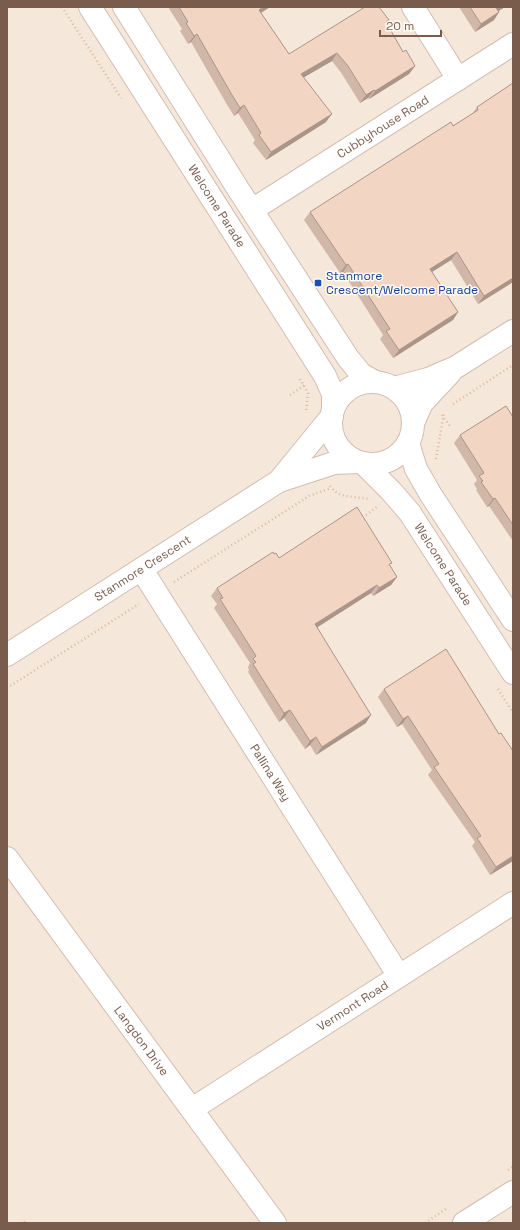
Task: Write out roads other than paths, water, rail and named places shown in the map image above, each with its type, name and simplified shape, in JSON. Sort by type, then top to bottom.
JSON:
[{"type":"street","name":"Welcome Parade","points":[[90,7],[325,376],[333,394],[333,412]]},
{"type":"street","points":[[124,7],[252,210],[348,358],[361,374],[384,385],[408,403],[416,469],[431,495],[513,620]]},
{"type":"street","points":[[413,7],[458,78]]},
{"type":"street","name":"Cubbyhouse Road","points":[[252,210],[513,44]]},
{"type":"street","points":[[456,367],[422,403],[411,433],[400,453],[390,460],[378,464],[361,463],[350,458],[339,448],[333,436],[331,422],[333,412],[340,397],[351,388],[365,383],[384,385],[428,379],[456,367],[513,331]]},
{"type":"street","name":"Stanmore Crescent","points":[[279,481],[333,412]]},
{"type":"street","name":"Stanmore Crescent","points":[[7,655],[279,481],[334,462],[361,463]]},
{"type":"street","name":"Welcome Parade","points":[[361,463],[391,491],[410,514],[513,673]]},
{"type":"street","name":"Pallina Way","points":[[142,570],[399,976]]},
{"type":"street","name":"Langdon Drive","points":[[7,858],[275,1223]]},
{"type":"street","name":"Vermont Road","points":[[192,1109],[513,903]]},
{"type":"street","points":[[464,1223],[513,1192]]},
{"type":"place","name":"Stanmore Crescent/Welcome Parade","points":[[318,283]]}]
